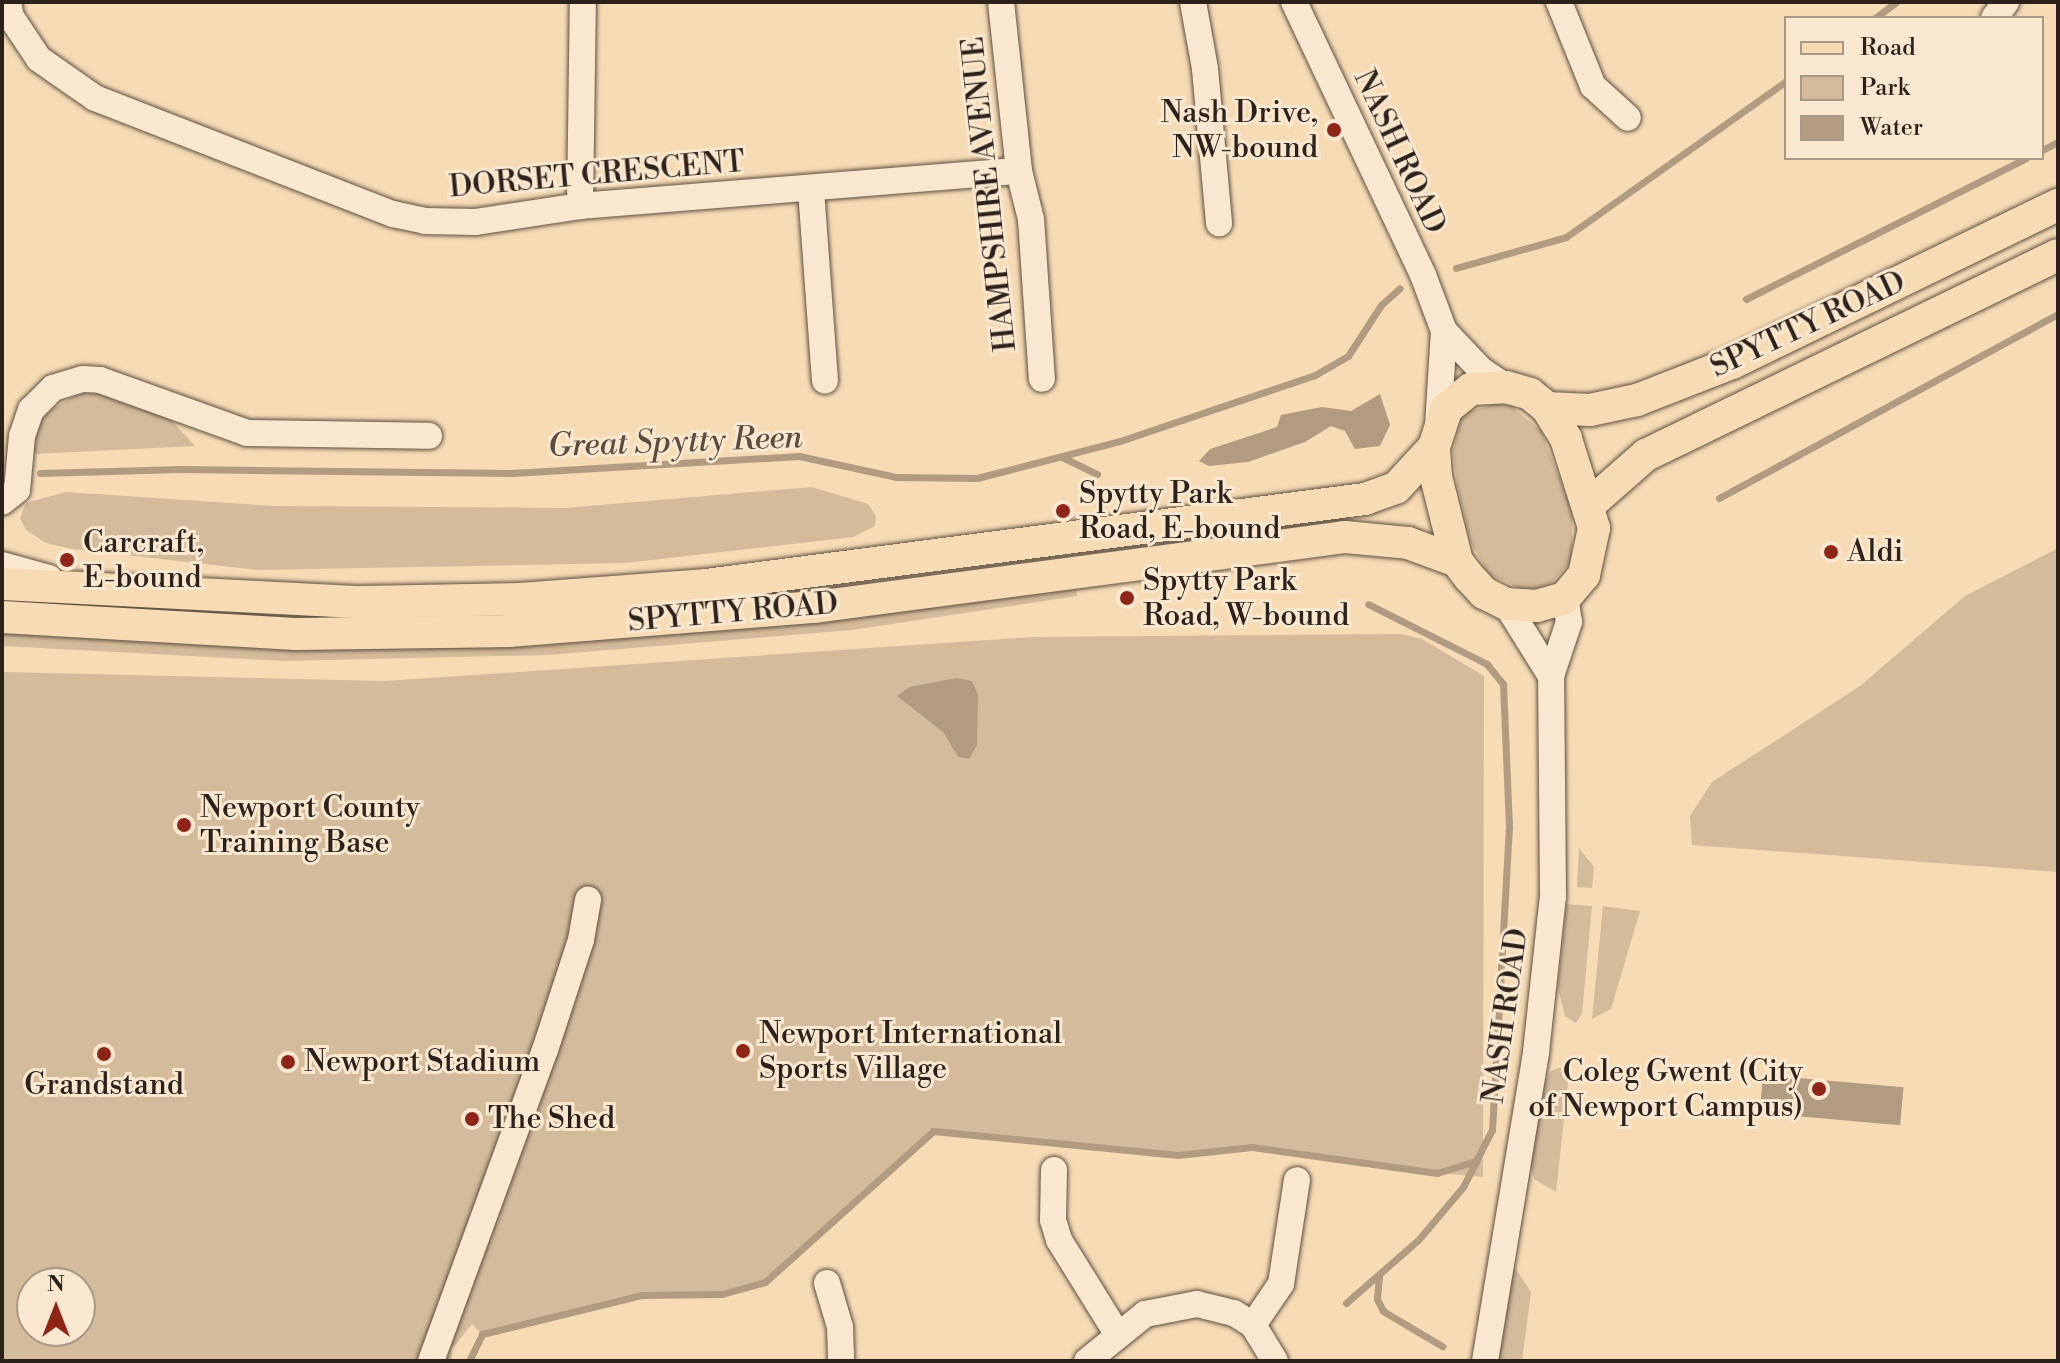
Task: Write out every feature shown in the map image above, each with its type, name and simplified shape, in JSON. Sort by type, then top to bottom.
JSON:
[{"type":"main road","name":"SPYTTY ROAD","points":[[1547,408],[1590,410],[1637,400],[1732,363],[2058,205]]},
{"type":"main road","name":"SPYTTY ROAD","points":[[1589,505],[1646,455],[2058,255]]},
{"type":"main road","points":[[1506,387],[1530,394],[1547,408],[1566,439],[1589,505],[1592,552],[1584,575],[1565,598],[1537,606],[1506,604],[1484,593],[1457,561],[1436,437],[1455,399],[1471,389],[1506,387]]},
{"type":"main road","name":"SPYTTY ROAD","points":[[2,584],[100,592],[361,602],[520,599],[706,585],[1365,499],[1396,488],[1436,437]]},
{"type":"main road","name":"SPYTTY ROAD","points":[[2,617],[296,634],[509,631],[815,607],[1331,538],[1379,537],[1457,561]]},
{"type":"street","points":[[580,206],[583,2]]},
{"type":"street","name":"HAMPSHIRE AVENUE","points":[[1001,2],[1019,171],[1031,219],[1042,379]]},
{"type":"street","points":[[1193,2],[1207,82],[1219,223]]},
{"type":"street","name":"NASH ROAD","points":[[1294,2],[1444,331],[1481,370],[1506,387]]},
{"type":"street","points":[[1559,2],[1593,86],[1628,118]]},
{"type":"street","name":"DORSET CRESCENT","points":[[7,13],[39,59],[95,98],[393,214],[425,221],[476,222],[580,206],[811,190],[881,179],[1019,171]]},
{"type":"street","points":[[811,190],[825,380]]},
{"type":"street","name":"NASH ROAD","points":[[1436,437],[1444,331]]},
{"type":"street","points":[[2,502],[17,490],[22,436],[31,410],[53,388],[83,379],[100,380],[247,433],[429,436]]},
{"type":"street","points":[[2,565],[100,592]]},
{"type":"street","name":"NASH ROAD","points":[[1485,1361],[1536,1052],[1553,911],[1551,676],[1569,622],[1565,598]]},
{"type":"street","points":[[1506,604],[1551,676]]},
{"type":"street","points":[[431,1361],[545,1050],[581,940],[588,900]]},
{"type":"street","points":[[1054,1170],[1053,1220],[1059,1240],[1118,1335]]},
{"type":"street","points":[[1253,1325],[1281,1284],[1297,1180]]},
{"type":"street","points":[[827,1283],[840,1327],[841,1361]]},
{"type":"street","points":[[1087,1361],[1145,1314],[1179,1305],[1217,1308],[1253,1325],[1275,1361]]},
{"type":"green space","points":[[95,392],[170,419],[195,446],[34,454],[38,424],[49,411],[78,394]]},
{"type":"green space","points":[[1496,404],[1511,406],[1541,431],[1572,511],[1572,561],[1552,582],[1538,588],[1521,589],[1489,574],[1471,543],[1457,485],[1453,451],[1461,420],[1470,411]]},
{"type":"green space","points":[[812,487],[868,504],[876,516],[875,526],[853,537],[625,563],[259,570],[72,549],[46,543],[26,530],[20,518],[26,503],[66,492],[274,506],[565,508]]},
{"type":"green space","points":[[2058,548],[2058,872],[1692,845],[1690,816],[1712,782],[1860,686],[1965,596]]},
{"type":"green space","points":[[1076,589],[1077,596],[852,630],[547,655],[285,661],[2,646],[2,629],[81,635]]},
{"type":"green space","name":"Newport International Sports Village","points":[[1402,634],[1422,639],[1484,676],[1483,1177],[1361,1166],[1252,1147],[1178,1155],[933,1131],[765,1282],[722,1294],[642,1295],[482,1334],[472,1324],[451,1350],[452,1361],[2,1361],[2,672],[385,681],[1032,637]]},
{"type":"green space","points":[[1579,848],[1594,867],[1592,888],[1577,887]]},
{"type":"green space","points":[[1566,904],[1592,906],[1582,1014],[1576,1023],[1565,1016],[1558,988]]},
{"type":"green space","points":[[1603,906],[1640,911],[1611,1009],[1592,1019]]},
{"type":"green space","points":[[1570,1064],[1556,1192],[1534,1179],[1530,1163],[1545,1082],[1551,1071]]},
{"type":"green space","points":[[1510,1260],[1531,1292],[1522,1361],[1495,1361]]},
{"type":"water","points":[[1380,394],[1390,425],[1380,446],[1355,449],[1345,431],[1331,426],[1305,442],[1248,462],[1209,466],[1199,461],[1210,449],[1277,427],[1281,415],[1322,407],[1351,411]]},
{"type":"water","points":[[957,678],[972,681],[978,695],[977,745],[969,759],[958,757],[944,733],[897,696],[909,687]]},
{"type":"water","points":[[1763,1075],[1903,1087],[1900,1125],[1760,1113]]},
{"type":"waterway","name":"Great Spytty Reen","points":[[1878,16],[1896,2]]},
{"type":"waterway","name":"Great Spytty Reen","points":[[1456,268],[1566,237],[1784,82]]},
{"type":"waterway","points":[[2044,149],[2058,142]]},
{"type":"waterway","points":[[1746,299],[2022,160]]},
{"type":"waterway","name":"Great Spytty Reen","points":[[40,473],[181,469],[512,473],[799,456],[896,477],[977,478],[1120,441],[1315,375],[1348,356],[1381,305],[1400,288]]},
{"type":"waterway","points":[[1719,498],[2058,314]]},
{"type":"waterway","points":[[1062,457],[1097,474]]},
{"type":"waterway","points":[[469,1361],[482,1334],[642,1295],[722,1294],[765,1282],[933,1131],[1178,1155],[1252,1147],[1437,1173],[1476,1161],[1492,1130],[1509,827],[1503,684],[1487,664],[1368,604]]},
{"type":"waterway","points":[[1346,1303],[1419,1239],[1463,1187],[1476,1161]]},
{"type":"waterway","points":[[1379,1276],[1377,1299],[1383,1311],[1442,1346]]},
{"type":"place","name":"Nash Drive, NW-bound","points":[[1334,130]]},
{"type":"place","name":"Spytty Park Road, E-bound","points":[[1063,511]]},
{"type":"place","name":"Aldi","points":[[1831,552]]},
{"type":"place","name":"Carcraft, E-bound","points":[[67,560]]},
{"type":"place","name":"Spytty Park Road, W-bound","points":[[1127,598]]},
{"type":"place","name":"Newport County Training Base","points":[[184,825]]},
{"type":"place","name":"Newport International Sports Village","points":[[743,1051]]},
{"type":"place","name":"Grandstand","points":[[104,1054]]},
{"type":"place","name":"Newport Stadium","points":[[288,1062]]},
{"type":"place","name":"Coleg Gwent (City of Newport Campus)","points":[[1819,1089]]},
{"type":"place","name":"The Shed","points":[[472,1119]]}]
